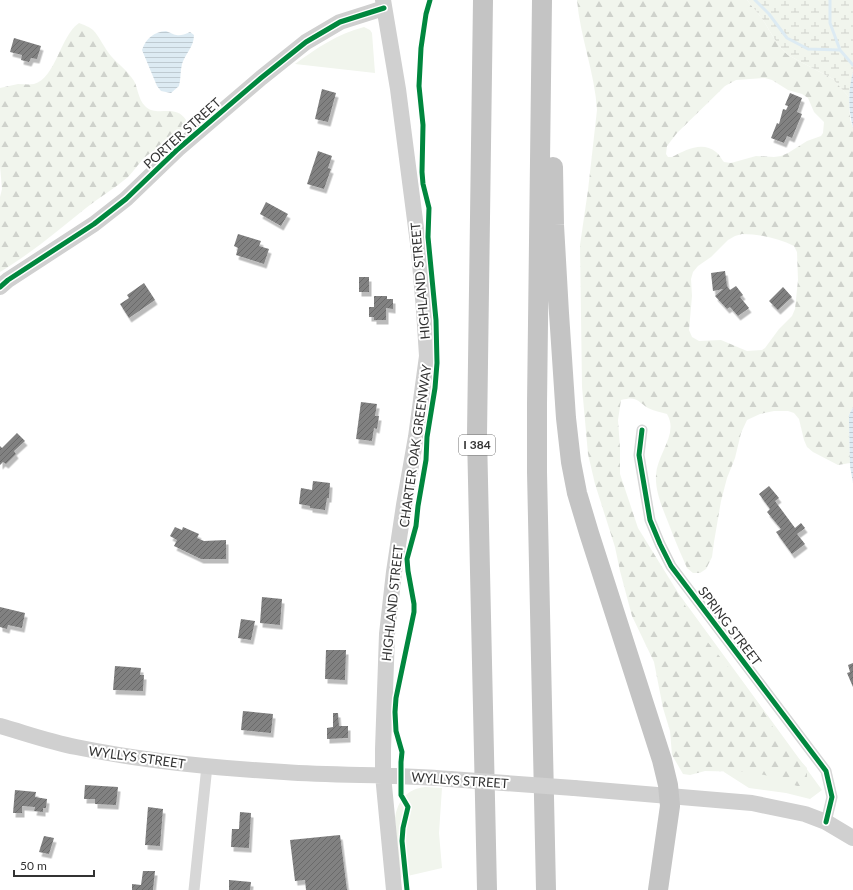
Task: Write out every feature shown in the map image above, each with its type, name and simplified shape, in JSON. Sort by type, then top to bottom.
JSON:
[{"type":"highway","name":"I 384","points":[[483,0],[477,442],[487,890]]},
{"type":"highway","points":[[542,0],[537,472],[546,890]]},
{"type":"highway","points":[[542,32],[552,94],[555,240],[566,418],[571,462],[582,512],[662,760],[670,796],[670,815],[658,890]]},
{"type":"main road","name":"PORTER STREET","points":[[0,287],[15,275],[94,224],[126,198],[184,144],[261,78],[306,42],[340,22],[384,4]]},
{"type":"main road","name":"HIGHLAND STREET","points":[[384,4],[398,89],[419,251],[427,356],[418,430],[404,505],[394,572],[387,634],[383,775],[394,890]]},
{"type":"main road","name":"WYLLYS STREET","points":[[0,726],[74,747],[118,755],[207,766],[290,773],[383,775],[450,779],[752,803],[805,814],[826,822]]},
{"type":"main road","points":[[826,822],[853,838]]},
{"type":"street","name":"SPRING STREET","points":[[642,430],[639,455],[650,520],[660,544],[672,566],[826,771],[832,797],[826,822]]},
{"type":"street","points":[[194,890],[207,766]]},
{"type":"green space","points":[[577,0],[747,0],[788,55],[833,79],[849,97],[850,119],[853,128],[853,407],[849,415],[850,463],[838,465],[813,452],[807,447],[799,419],[794,413],[788,411],[774,411],[760,414],[747,420],[741,433],[735,458],[727,478],[721,501],[712,557],[706,569],[700,573],[693,573],[687,568],[661,505],[656,481],[657,467],[669,437],[670,422],[667,414],[648,408],[630,398],[621,400],[618,420],[620,474],[638,528],[677,591],[701,634],[759,704],[783,744],[807,768],[807,784],[804,786],[797,786],[769,776],[751,772],[705,771],[690,775],[683,774],[672,755],[670,731],[663,708],[654,662],[632,616],[615,547],[595,484],[588,454],[582,387],[580,245],[597,110],[596,96]],"holes":[[[765,78],[808,98],[814,112],[824,122],[823,133],[821,136],[807,141],[781,156],[756,156],[731,163],[724,162],[719,154],[705,147],[694,148],[672,157],[668,157],[666,154],[667,146],[677,133],[725,86],[736,80]],[[742,234],[762,236],[782,241],[794,246],[797,252],[798,280],[795,309],[792,316],[762,350],[747,351],[721,340],[699,341],[692,337],[689,330],[692,296],[691,279],[693,272],[728,240]]]},
{"type":"green space","points":[[747,0],[853,0],[853,72],[849,97],[833,79],[788,55]]},
{"type":"green space","points":[[79,23],[93,30],[106,50],[132,77],[145,106],[154,111],[171,111],[182,115],[186,120],[184,127],[175,138],[144,158],[128,177],[118,185],[33,250],[0,272],[0,197],[2,189],[0,166],[0,88],[18,84],[34,84],[41,80],[48,74],[67,37]]},
{"type":"green space","points":[[364,27],[372,33],[375,73],[295,64],[319,47],[345,33]]},
{"type":"green space","points":[[665,575],[822,790],[810,799],[786,793],[749,788],[724,772]]},
{"type":"green space","points":[[425,787],[442,788],[439,833],[442,868],[399,878],[395,818],[396,812],[404,796],[413,790]]},
{"type":"shaded area","points":[[166,31],[178,35],[183,35],[190,32],[194,35],[193,43],[183,60],[179,86],[171,93],[161,91],[157,86],[142,50],[151,36]]},
{"type":"shaded area","points":[[853,72],[853,128],[849,100]]},
{"type":"shaded area","points":[[853,407],[853,483],[850,466],[849,415]]},
{"type":"building","points":[[14,38],[41,46],[37,59],[31,58],[29,62],[21,60],[22,55],[10,52]]},
{"type":"building","points":[[322,89],[336,93],[328,122],[315,119]]},
{"type":"building","points":[[790,93],[802,98],[797,112],[802,114],[792,138],[787,136],[784,143],[771,138],[777,123],[779,124],[783,109],[786,110],[788,106],[785,105]]},
{"type":"building","points":[[318,151],[332,156],[328,168],[331,169],[324,189],[307,184]]},
{"type":"building","points":[[266,202],[288,214],[281,226],[260,214]]},
{"type":"building","points":[[238,234],[261,241],[259,246],[269,249],[264,264],[236,255],[238,248],[234,246]]},
{"type":"building","points":[[725,271],[727,286],[730,290],[736,286],[743,295],[740,297],[749,308],[738,316],[730,307],[727,309],[715,296],[723,289],[713,291],[711,273]]},
{"type":"building","points":[[359,277],[369,277],[369,292],[359,292]]},
{"type":"building","points":[[144,283],[155,300],[129,318],[120,304],[129,298],[127,295]]},
{"type":"building","points":[[783,287],[792,297],[778,310],[769,301]]},
{"type":"building","points":[[374,296],[387,296],[387,299],[393,299],[393,309],[386,308],[386,320],[374,320],[374,317],[369,317],[369,307],[374,307]]},
{"type":"building","points":[[361,402],[377,404],[375,416],[379,416],[377,429],[374,428],[372,441],[356,439]]},
{"type":"building","points":[[17,433],[25,441],[14,451],[16,454],[6,464],[3,462],[0,465],[0,446],[2,448]]},
{"type":"building","points":[[313,481],[330,483],[329,498],[327,498],[325,510],[310,508],[310,506],[299,504],[301,488],[312,490]]},
{"type":"building","points":[[769,486],[779,498],[775,501],[795,528],[801,523],[805,528],[797,534],[805,544],[792,554],[776,532],[781,529],[767,512],[770,509],[759,494]]},
{"type":"building","points":[[175,527],[182,530],[183,527],[199,534],[197,538],[204,541],[226,540],[226,559],[201,559],[174,546],[177,540],[170,536]]},
{"type":"building","points":[[262,597],[282,599],[280,625],[260,623]]},
{"type":"building","points":[[0,607],[25,613],[22,628],[8,625],[7,629],[0,627]]},
{"type":"building","points":[[241,619],[255,621],[251,640],[238,638]]},
{"type":"building","points":[[326,650],[346,650],[345,680],[325,679]]},
{"type":"building","points":[[853,663],[853,687],[847,673],[850,672],[848,665]]},
{"type":"building","points":[[115,666],[141,668],[140,675],[144,675],[143,691],[113,690]]},
{"type":"building","points":[[243,711],[273,714],[271,733],[241,730]]},
{"type":"building","points":[[333,713],[338,713],[339,726],[348,726],[348,738],[327,739],[327,728],[333,727]]},
{"type":"building","points":[[85,785],[118,787],[116,805],[95,804],[95,799],[84,799]]},
{"type":"building","points":[[15,790],[36,792],[35,797],[47,799],[46,808],[43,808],[43,812],[34,811],[35,807],[22,806],[22,813],[13,813]]},
{"type":"building","points":[[148,807],[163,809],[160,846],[145,845]]},
{"type":"building","points":[[240,812],[251,813],[249,848],[231,847],[232,829],[239,829]]},
{"type":"building","points":[[340,835],[347,890],[306,890],[305,880],[295,881],[290,840]]},
{"type":"building","points":[[44,836],[54,838],[49,854],[39,852]]},
{"type":"building","points":[[143,871],[155,871],[153,890],[132,890],[132,884],[141,885]]},
{"type":"building","points":[[229,880],[251,882],[250,890],[229,890]]},
{"type":"waterway","points":[[755,0],[769,14],[787,38],[808,49],[840,50]]},
{"type":"waterway","points":[[830,0],[830,23],[840,50],[853,65]]},
{"type":"cycle path","name":"CHARTER OAK GREENWAY","points":[[407,890],[402,841],[403,828],[408,807],[401,795],[402,752],[396,731],[395,712],[396,698],[414,612],[407,559],[416,526],[426,460],[427,437],[435,388],[437,363],[436,320],[428,237],[429,208],[423,184],[422,172],[423,125],[419,86],[421,48],[426,14],[430,0]]},
{"type":"cycle path","points":[[0,287],[8,280],[94,224],[126,199],[178,149],[261,78],[306,42],[340,22],[384,8]]},
{"type":"cycle path","points":[[642,430],[639,455],[650,520],[660,544],[671,566],[826,771],[832,797],[826,822]]}]
